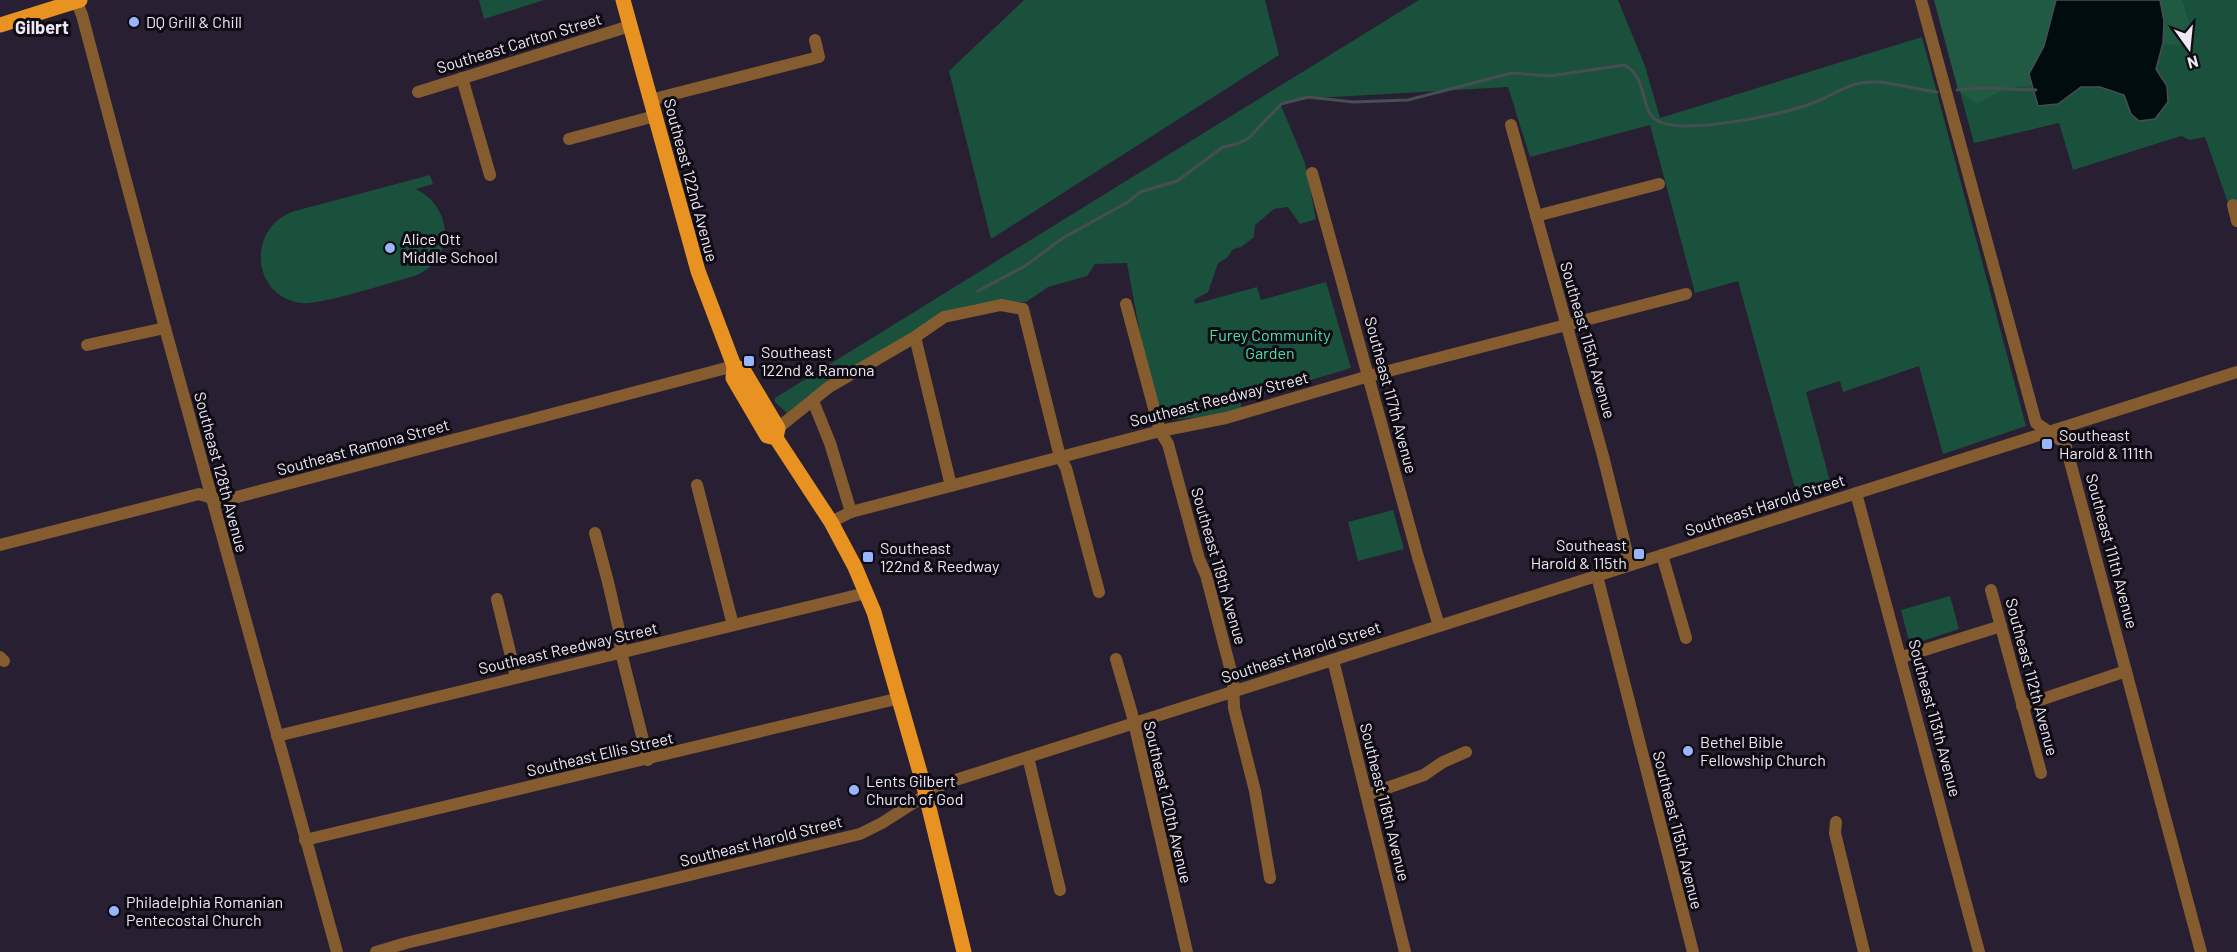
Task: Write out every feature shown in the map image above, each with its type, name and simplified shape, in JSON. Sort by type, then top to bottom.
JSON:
[{"type":"main road","points":[[0,25],[77,0]]},
{"type":"main road","name":"Southeast 122nd Avenue","points":[[623,0],[702,284],[734,366],[733,378],[767,436],[777,433],[831,522],[866,593],[882,633],[926,795],[964,952]]},
{"type":"street","name":"Southeast 128th Avenue","points":[[77,0],[211,498],[337,952]]},
{"type":"street","name":"Southeast 111th Avenue","points":[[1921,0],[2036,423],[2065,442],[2201,952]]},
{"type":"street","name":"Southeast Carlton Street","points":[[418,92],[630,26]]},
{"type":"street","points":[[650,100],[819,57],[815,40]]},
{"type":"street","points":[[462,78],[490,175]]},
{"type":"street","points":[[569,139],[655,116]]},
{"type":"street","name":"Southeast 115th Avenue","points":[[1511,125],[1630,565]]},
{"type":"street","name":"Southeast 117th Avenue","points":[[1312,172],[1415,547],[1439,626]]},
{"type":"street","points":[[1536,216],[1659,184]]},
{"type":"street","points":[[2233,205],[2237,221]]},
{"type":"street","name":"Southeast Reedway Street","points":[[831,522],[851,512],[1160,431],[1226,418],[1369,376],[1566,323],[1686,294]]},
{"type":"street","points":[[777,433],[829,387],[915,337],[944,317],[1001,304],[1023,309],[1060,457],[1066,468],[1099,592]]},
{"type":"street","name":"Southeast 119th Avenue","points":[[1126,304],[1160,431],[1168,444],[1198,560],[1206,575],[1233,680],[1234,708],[1255,791],[1270,878]]},
{"type":"street","points":[[87,345],[165,328]]},
{"type":"street","points":[[915,337],[951,486]]},
{"type":"street","name":"Southeast Ramona Street","points":[[0,545],[199,494],[222,501],[734,366]]},
{"type":"street","name":"Southeast Harold Street","points":[[376,952],[471,927],[832,842],[875,827],[943,784],[2237,372]]},
{"type":"street","points":[[813,401],[830,443],[851,512]]},
{"type":"street","points":[[697,485],[734,625]]},
{"type":"street","name":"Southeast 113th Avenue","points":[[1856,493],[1902,657],[1979,952]]},
{"type":"street","points":[[595,533],[609,582],[621,652],[648,760]]},
{"type":"street","points":[[1662,555],[1686,638]]},
{"type":"street","name":"Southeast 115th Avenue","points":[[1597,576],[1693,952]]},
{"type":"street","name":"Southeast 112th Avenue","points":[[1991,590],[2041,773]]},
{"type":"street","name":"Southeast Reedway Street","points":[[277,736],[866,593]]},
{"type":"street","points":[[497,599],[516,677]]},
{"type":"street","points":[[1902,657],[2001,626]]},
{"type":"street","name":"Southeast 120th Avenue","points":[[1116,659],[1132,714],[1132,724],[1187,952]]},
{"type":"street","name":"Southeast 118th Avenue","points":[[1333,660],[1405,952]]},
{"type":"street","points":[[2022,706],[2126,671]]},
{"type":"street","name":"Southeast Ellis Street","points":[[305,840],[648,760],[900,698]]},
{"type":"street","points":[[1368,795],[1424,775],[1443,762],[1466,752]]},
{"type":"street","points":[[1028,757],[1060,890]]},
{"type":"street","points":[[1836,822],[1835,833],[1864,952]]},
{"type":"green space","points":[[479,0],[544,0],[484,19]]},
{"type":"green space","points":[[1024,0],[1265,0],[1279,55],[991,239],[949,71]]},
{"type":"green space","name":"Furey Community Garden","points":[[1419,0],[1618,0],[1645,66],[1660,118],[1922,37],[2026,426],[1943,454],[1919,366],[1843,392],[1840,381],[1806,392],[1832,489],[1798,499],[1738,281],[1695,293],[1650,125],[1530,157],[1508,87],[1316,98],[1280,103],[1305,163],[1316,219],[1300,224],[1288,207],[1274,209],[1255,225],[1254,237],[1241,247],[1233,249],[1227,258],[1218,263],[1208,292],[1194,300],[1195,304],[1257,287],[1261,300],[1326,282],[1351,368],[1241,401],[1241,408],[1212,416],[1162,421],[1144,355],[1127,263],[1095,264],[1087,276],[1048,287],[1026,302],[977,304],[945,312],[807,397],[787,413],[775,402],[775,398]]},
{"type":"green space","points":[[1934,0],[2056,0],[2044,46],[2029,74],[2032,85],[2006,88],[1977,104],[1958,90]]},
{"type":"green space","points":[[1935,0],[2237,0],[2237,200],[2228,203],[2205,137],[2190,140],[2181,136],[2073,170],[2059,123],[1974,143]]},
{"type":"green space","points":[[2160,0],[2182,0],[2190,27],[2180,46],[2163,43],[2164,21]]},
{"type":"green space","points":[[430,175],[433,184],[416,189],[438,208],[445,234],[443,247],[437,259],[428,269],[414,276],[373,288],[311,303],[301,303],[284,298],[272,288],[264,275],[261,260],[262,245],[269,231],[279,219],[295,211]]},
{"type":"green space","points":[[1393,510],[1404,549],[1358,561],[1348,522]]},
{"type":"green space","points":[[1950,596],[1959,629],[1910,645],[1901,610]]},
{"type":"shaded area","points":[[2056,0],[2160,0],[2164,21],[2163,43],[2156,69],[2167,86],[2168,102],[2155,119],[2139,121],[2131,114],[2124,95],[2100,87],[2081,87],[2058,104],[2038,106],[2029,74],[2044,46]]},
{"type":"waterway","points":[[978,291],[1025,266],[1063,238],[1128,202],[1140,192],[1177,181],[1223,147],[1249,138],[1281,104],[1308,97],[1353,102],[1408,100],[1512,73],[1550,76],[1624,65],[1632,70],[1637,78],[1652,117],[1671,125],[1689,126],[1733,122],[1778,113],[1816,102],[1848,86],[1861,83],[1889,83],[1937,92]]},
{"type":"waterway","points":[[1957,90],[1983,88],[2036,90]]},
{"type":"place","name":"DQ Grill & Chill","points":[[134,22]]},
{"type":"place","name":"Alice Ott Middle School","points":[[390,248]]},
{"type":"place","name":"Southeast 122nd & Ramona","points":[[749,361]]},
{"type":"place","name":"Southeast Harold & 111th","points":[[2047,444]]},
{"type":"place","name":"Southeast Harold & 115th","points":[[1639,554]]},
{"type":"place","name":"Southeast 122nd & Reedway","points":[[868,557]]},
{"type":"place","name":"Bethel Bible Fellowship Church","points":[[1688,751]]},
{"type":"place","name":"Lents Gilbert Church of God","points":[[854,790]]},
{"type":"place","name":"Philadelphia Romanian Pentecostal Church","points":[[114,911]]},
{"type":"district","name":"Gilbert","points":[[42,28]]}]
